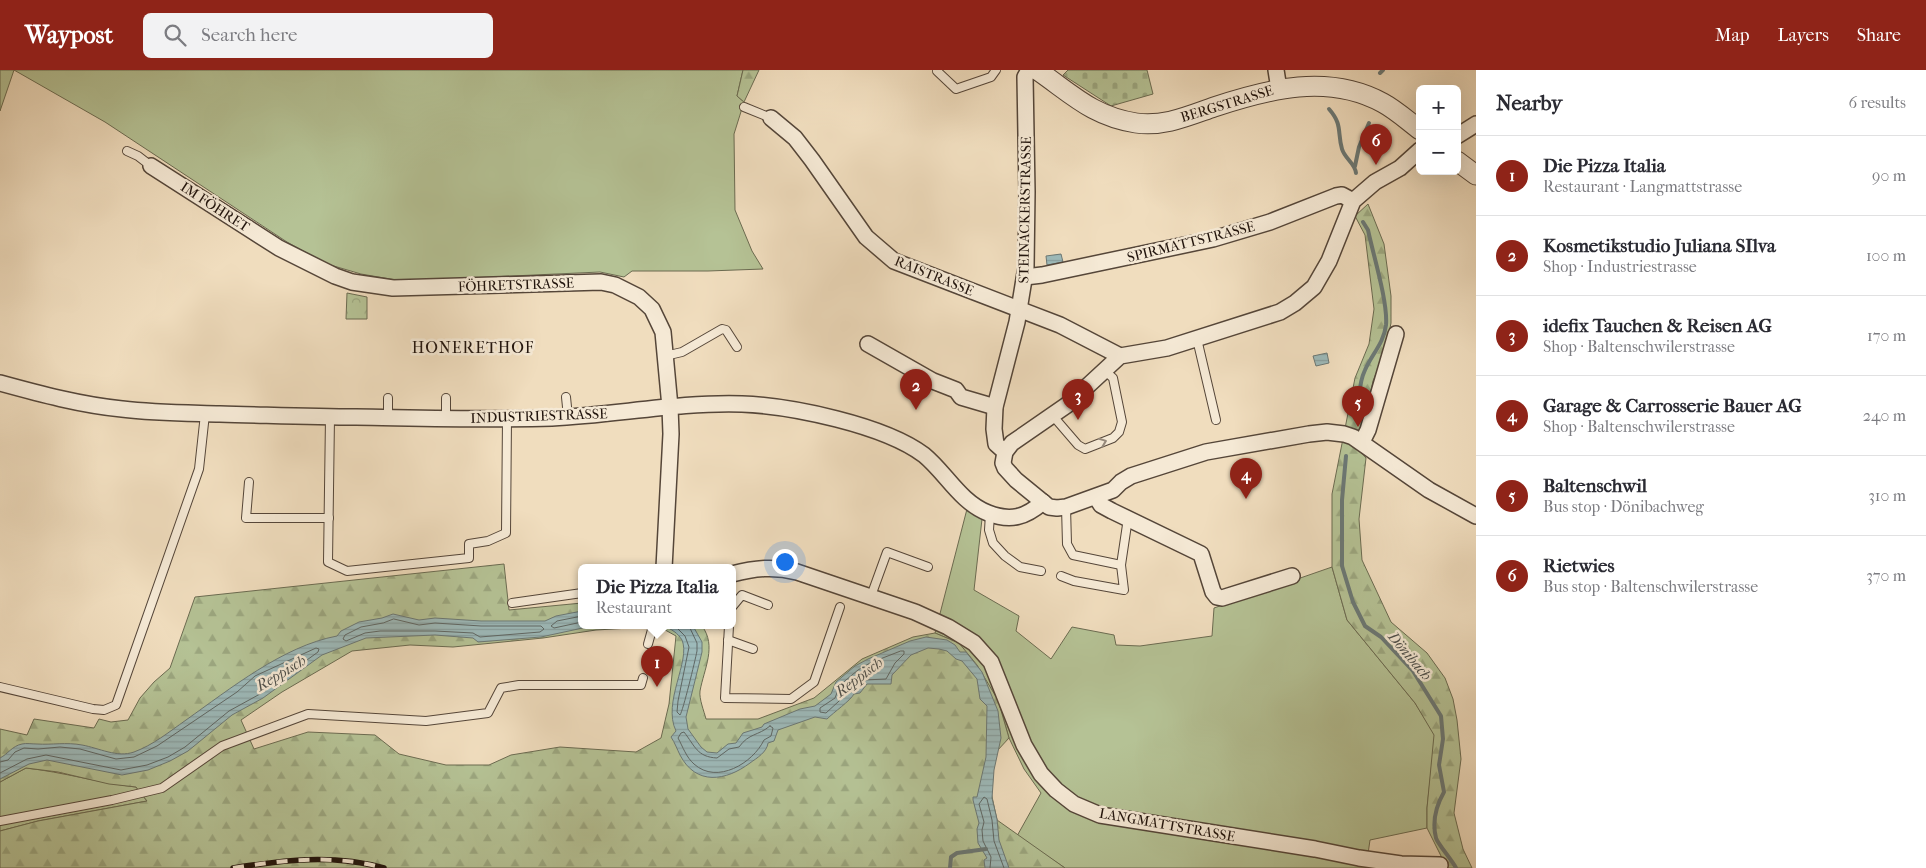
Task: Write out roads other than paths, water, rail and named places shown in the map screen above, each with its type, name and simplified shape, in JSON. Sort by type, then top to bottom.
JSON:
[{"type":"street","name":"STEINACKERSTRASSE","points":[[1029,70],[1025,77],[1027,192],[1025,277],[1019,310],[995,407],[994,429],[996,444],[1005,452],[1003,463],[1009,473],[1043,502]]},
{"type":"street","name":"BERGSTRASSE","points":[[1037,70],[1093,110],[1128,121],[1148,124],[1171,121],[1254,94],[1279,89],[1317,86],[1340,88],[1359,93],[1390,107],[1416,127]]},
{"type":"street","points":[[1276,70],[1279,89]]},
{"type":"street","name":"RAISTRASSE","points":[[771,118],[795,138],[866,238],[894,261],[1060,325],[1120,356]]},
{"type":"street","points":[[1461,133],[1476,124]]},
{"type":"street","points":[[1005,452],[1012,443],[1053,416],[1120,356],[1167,348],[1280,312],[1296,304],[1314,287],[1329,261],[1353,201],[1375,182],[1400,168],[1416,154]]},
{"type":"street","points":[[1461,164],[1476,176]]},
{"type":"street","name":"IM FÖHRET","points":[[151,166],[279,248]]},
{"type":"street","name":"SPIRMATTSTRASSE","points":[[1025,277],[1212,240],[1270,222],[1336,196],[1342,196],[1353,201]]},
{"type":"street","name":"FÖHRETSTRASSE","points":[[279,248],[335,276],[352,282],[380,287],[601,282],[615,284],[639,296],[652,309],[663,332],[670,408],[670,462],[664,564]]},
{"type":"street","points":[[1362,442],[1368,430],[1396,334]]},
{"type":"street","points":[[868,344],[933,381],[956,390],[961,397],[995,407]]},
{"type":"street","name":"INDUSTRIESTRASSE","points":[[0,383],[54,398],[117,409],[205,414],[446,419],[568,417],[743,404],[770,407],[820,415],[884,433],[925,456],[974,506],[990,514],[1012,517],[1024,516],[1043,502]]},
{"type":"street","points":[[1043,502],[1049,506],[1066,507],[1113,490],[1121,482],[1142,472],[1200,454],[1269,440],[1327,432],[1344,434],[1362,442],[1429,490],[1476,516]]},
{"type":"street","points":[[1096,497],[1101,505],[1201,554],[1213,592],[1217,597],[1222,598],[1292,576]]},
{"type":"street","name":"LANGMATTSTRASSE","points":[[736,573],[754,568],[782,568],[871,596],[923,616],[948,627],[974,643],[991,662],[1024,745],[1041,774],[1056,790],[1074,804],[1100,815],[1315,849],[1359,858],[1401,864],[1440,865]]},
{"type":"lane","points":[[937,71],[956,90],[991,77],[996,70]]},
{"type":"lane","points":[[744,107],[771,118]]},
{"type":"lane","points":[[127,151],[138,156],[151,166]]},
{"type":"lane","points":[[665,356],[682,352],[722,329],[726,330],[737,347]]},
{"type":"lane","points":[[1197,339],[1216,420]]},
{"type":"lane","points":[[1053,416],[1078,445],[1085,449],[1114,438],[1119,432],[1122,422],[1113,378],[1104,370]]},
{"type":"lane","points":[[566,396],[568,417]]},
{"type":"lane","points":[[388,398],[388,417]]},
{"type":"lane","points":[[446,398],[446,419]]},
{"type":"lane","points":[[0,687],[99,710],[116,705],[199,469],[205,414]]},
{"type":"lane","points":[[330,417],[328,562],[347,571],[469,558],[469,544],[488,540],[506,533],[508,418]]},
{"type":"lane","points":[[249,482],[246,518],[329,518]]},
{"type":"lane","points":[[1066,507],[1068,544],[1074,555],[1121,566]]},
{"type":"lane","points":[[990,514],[988,530],[993,543],[1005,556],[1020,567],[1041,572]]},
{"type":"lane","points":[[1061,576],[1074,581],[1124,590],[1121,566],[1128,518]]},
{"type":"lane","points":[[871,596],[887,552],[928,567]]},
{"type":"lane","points":[[512,603],[578,594]]},
{"type":"lane","points":[[736,602],[742,595],[768,605]]},
{"type":"lane","points":[[729,629],[725,698],[791,698],[814,682],[840,607]]},
{"type":"lane","points":[[648,644],[652,629]]},
{"type":"lane","points":[[728,640],[753,649]]},
{"type":"lane","points":[[0,822],[162,788],[222,746],[308,714],[426,721],[488,713],[501,688],[519,685],[641,686],[643,678]]},
{"type":"water","points":[[1061,254],[1063,262],[1047,265],[1046,256]]},
{"type":"water","points":[[1327,353],[1329,363],[1316,366],[1313,356]]},
{"type":"water","name":"Reppisch","points":[[578,612],[578,629],[541,637],[478,642],[473,638],[435,635],[366,638],[322,655],[263,698],[232,715],[188,751],[148,770],[122,775],[47,760],[29,764],[0,779],[0,758],[15,746],[22,744],[76,744],[121,754],[128,754],[148,746],[258,670],[297,649],[337,636],[341,631],[359,622],[393,614],[419,620],[435,618],[481,621],[545,621],[556,616]]},
{"type":"water","name":"Reppisch","points":[[670,629],[695,629],[702,642],[702,652],[686,717],[688,729],[701,747],[707,752],[717,753],[728,744],[736,743],[743,733],[762,727],[764,724],[800,709],[815,706],[831,694],[836,682],[855,666],[910,641],[926,637],[947,640],[955,645],[960,652],[966,652],[982,672],[998,711],[1001,738],[994,770],[992,798],[999,840],[1009,868],[985,868],[984,860],[987,858],[978,843],[977,829],[979,823],[973,797],[977,797],[986,757],[987,706],[980,699],[977,679],[962,661],[956,659],[947,651],[939,649],[928,648],[911,655],[892,675],[891,684],[867,684],[860,693],[854,694],[827,719],[815,717],[778,730],[774,741],[768,743],[764,752],[756,759],[731,774],[722,777],[712,777],[694,772],[680,755],[671,737],[676,731],[672,708],[684,649],[682,640]]},
{"type":"waterway","points":[[1380,73],[1383,70]]},
{"type":"waterway","name":"Dönibach","points":[[1329,109],[1338,124],[1343,152],[1354,166],[1356,173]]},
{"type":"waterway","points":[[1355,166],[1359,147],[1369,123]]},
{"type":"waterway","name":"Dönibach","points":[[1360,419],[1361,382],[1368,364],[1380,343],[1386,325],[1385,304],[1380,278],[1368,230],[1363,222]]},
{"type":"waterway","name":"Dönibach","points":[[1346,456],[1342,500],[1342,566],[1353,602],[1365,626],[1381,637],[1413,671],[1441,716],[1443,739],[1439,765],[1444,792],[1435,814],[1434,826],[1437,840],[1456,868]]},
{"type":"waterway","points":[[950,868],[951,857],[957,853],[986,849]]},
{"type":"railway","points":[[233,868],[308,860],[346,861],[384,868]]},
{"type":"place","name":"Rietwies","points":[[1376,165]]},
{"type":"place","name":"Kosmetikstudio Juliana SIlva","points":[[916,410]]},
{"type":"place","name":"idefix Tauchen & Reisen AG","points":[[1078,420]]},
{"type":"place","name":"Baltenschwil","points":[[1358,427]]},
{"type":"place","name":"Garage & Carrosserie Bauer AG","points":[[1246,499]]},
{"type":"place","name":"Die Pizza Italia","points":[[657,687]]},
{"type":"district","name":"HONERETHOF","points":[[473,347]]}]
